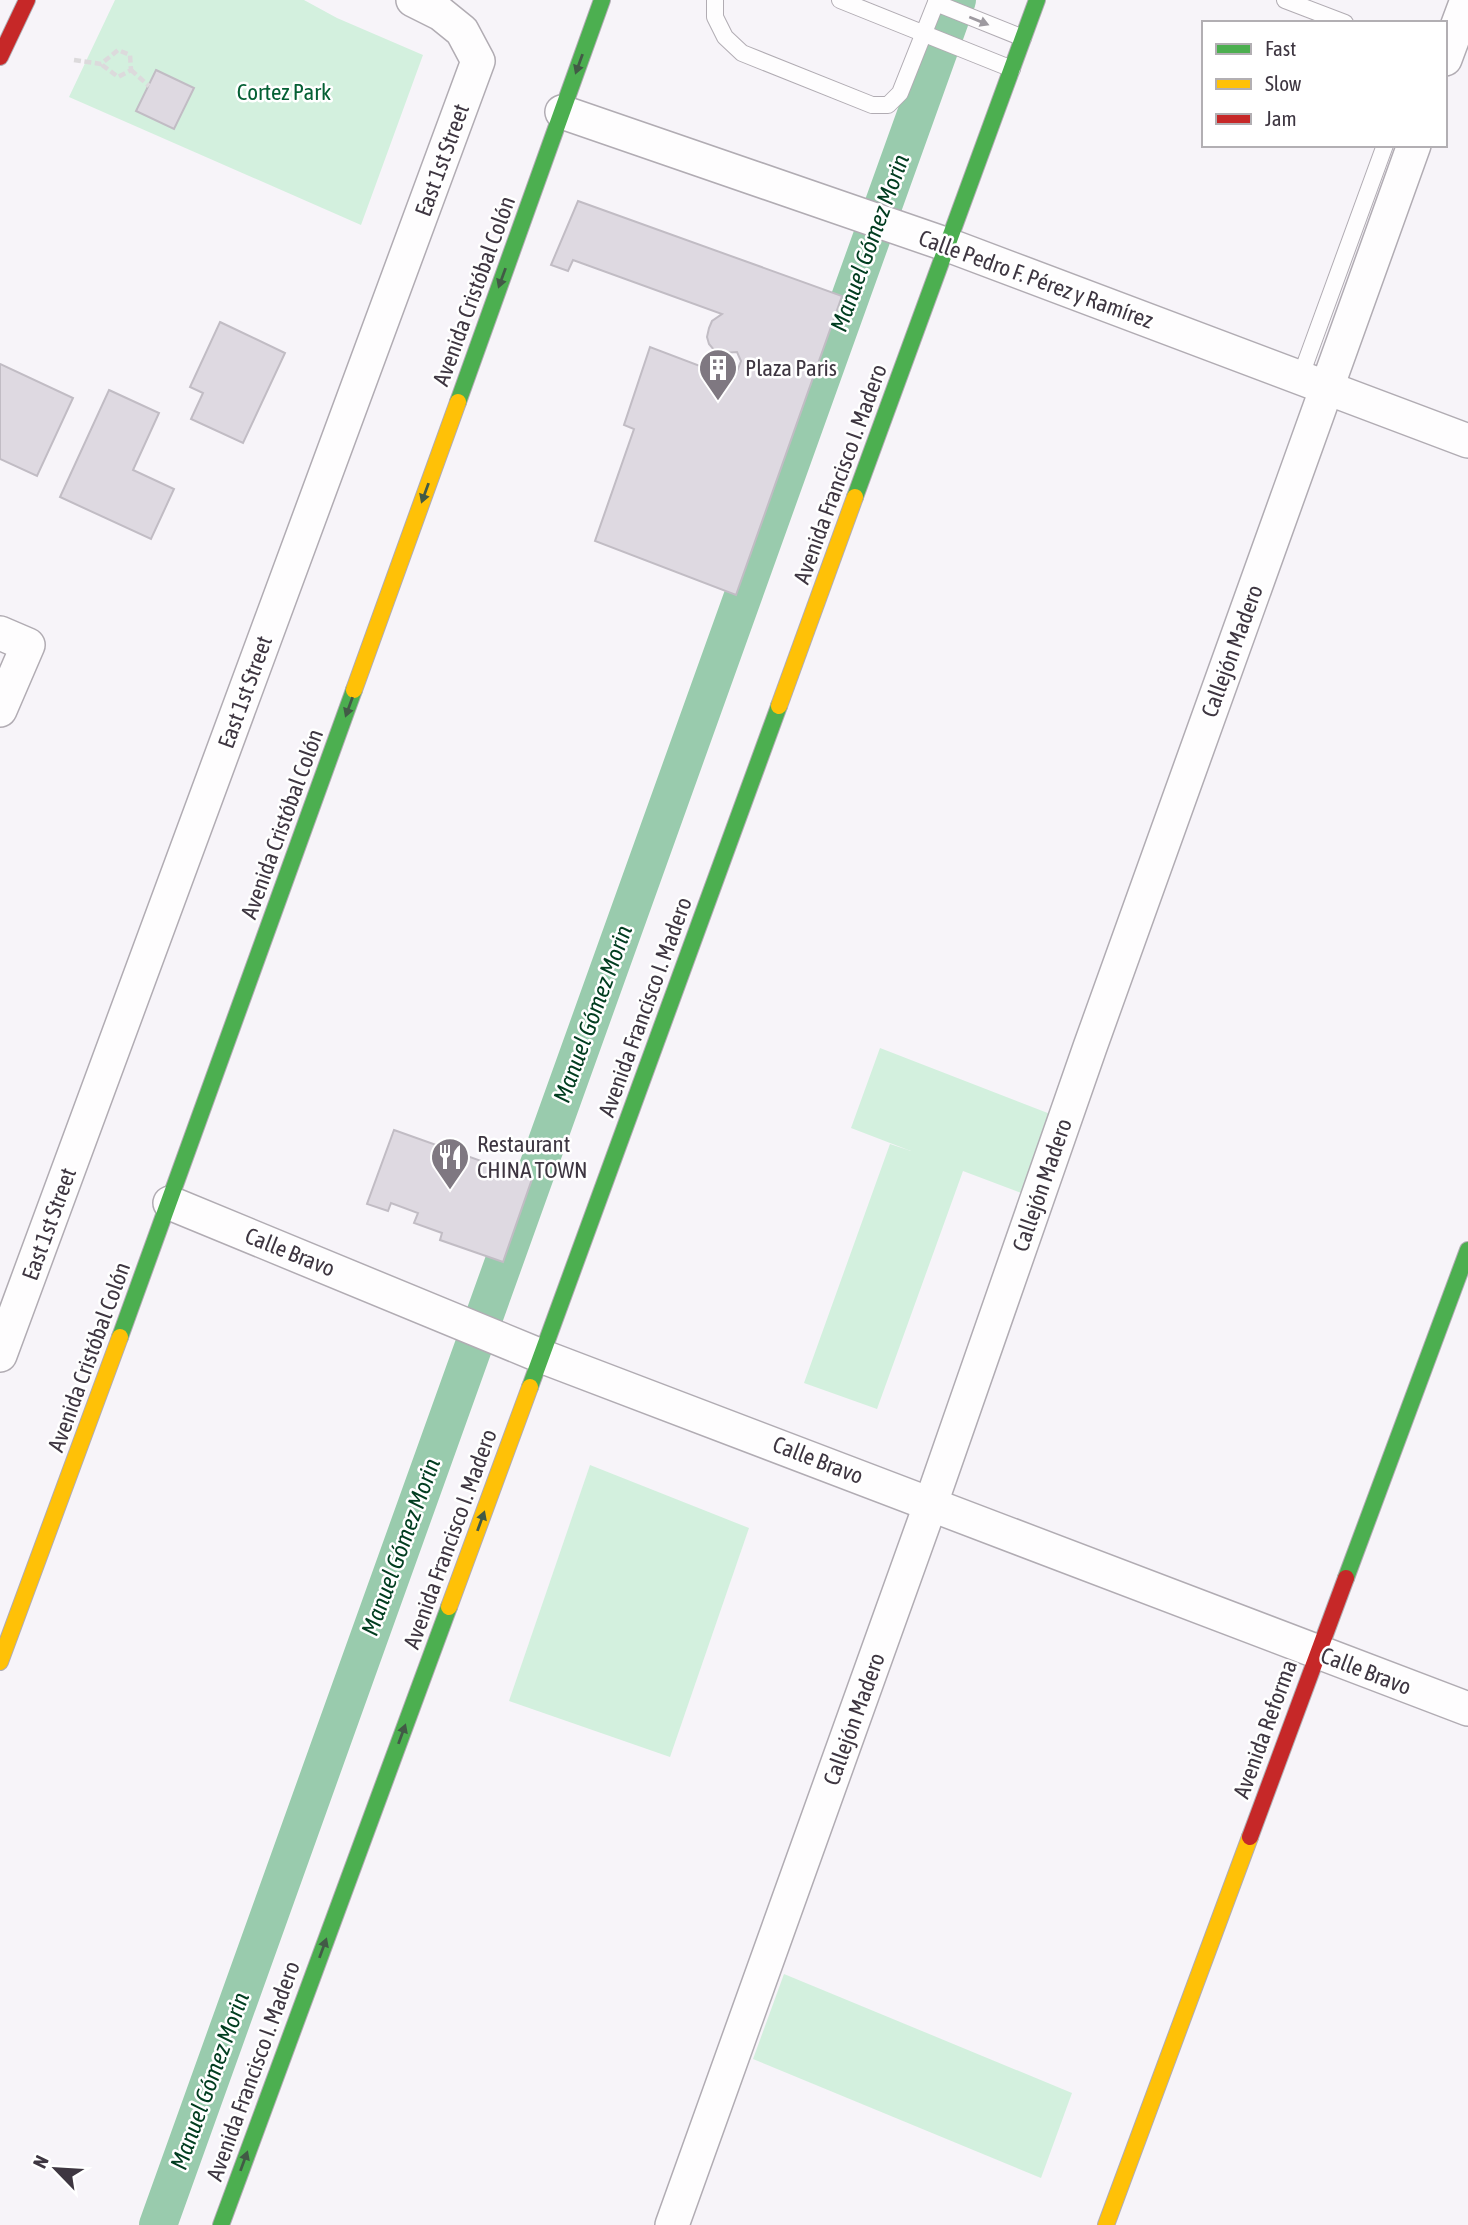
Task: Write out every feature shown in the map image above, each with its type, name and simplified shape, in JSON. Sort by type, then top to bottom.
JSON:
[{"type":"main road","points":[[0,57],[27,0]]},
{"type":"main road","name":"Avenida Cristóbal Colón","points":[[0,1662],[170,1203],[602,0]]},
{"type":"main road","name":"Avenida Francisco I. Madero","points":[[221,2225],[1037,0]]},
{"type":"main road","name":"Avenida Reforma","points":[[1106,2225],[1468,1250]]},
{"type":"street","name":"East 1st Street","points":[[0,1355],[478,61],[462,31],[441,14],[413,0]]},
{"type":"street","points":[[1447,54],[1467,0]]},
{"type":"street","name":"Calle Pedro F. Pérez y Ramírez","points":[[562,112],[948,245],[1468,440]]},
{"type":"street","name":"Callejón Madero","points":[[672,2225],[931,1503],[1090,1048],[1313,383],[1413,147]]},
{"type":"street","points":[[0,633],[28,645],[0,710]]},
{"type":"street","name":"Calle Bravo","points":[[170,1203],[541,1356],[1468,1709]]},
{"type":"lane","points":[[715,0],[715,17],[725,37],[742,53],[872,106],[888,105],[900,93],[936,2],[1023,38]]},
{"type":"lane","points":[[840,0],[1012,69]]},
{"type":"lane","points":[[1285,0],[1340,21]]},
{"type":"lane","points":[[1313,383],[1384,147]]},
{"type":"path","points":[[101,64],[118,50],[130,54],[131,70],[149,86]]},
{"type":"path","points":[[75,60],[101,64],[118,78],[131,70]]},
{"type":"green space","name":"Cortez Park","points":[[115,0],[304,0],[337,18],[423,55],[361,225],[69,97]]},
{"type":"green space","points":[[880,1048],[1058,1117],[1029,1196],[963,1171],[877,1409],[804,1383],[890,1144],[911,1151],[851,1128]]},
{"type":"green space","points":[[590,1465],[749,1528],[670,1757],[509,1701]]},
{"type":"green space","points":[[784,1974],[1072,2093],[1041,2178],[753,2059]]},
{"type":"building","points":[[156,70],[194,88],[174,129],[136,111]]},
{"type":"building","name":"Plaza Paris","points":[[578,201],[842,296],[736,595],[595,541],[634,429],[624,425],[650,347],[734,379],[741,361],[737,352],[722,353],[709,344],[707,337],[712,321],[722,314],[573,260],[568,271],[551,265]]},
{"type":"building","points":[[220,322],[285,353],[243,443],[191,419],[203,393],[190,387]]},
{"type":"building","points":[[0,364],[73,398],[37,476],[0,459]]},
{"type":"building","points":[[109,390],[159,413],[133,470],[174,489],[151,539],[60,497]]},
{"type":"building","name":"Restaurant CHINA TOWN","points":[[394,1130],[532,1179],[503,1262],[440,1240],[442,1233],[414,1223],[418,1213],[391,1203],[388,1211],[367,1204]]},
{"type":"waterway","name":"Manuel Gómez Morin","points":[[158,2225],[957,0]]},
{"type":"traffic: fast","points":[[458,402],[602,0]]},
{"type":"traffic: fast","points":[[855,497],[1037,0]]},
{"type":"traffic: fast","points":[[120,1337],[354,690]]},
{"type":"traffic: fast","points":[[530,1387],[779,706]]},
{"type":"traffic: fast","points":[[1346,1578],[1468,1250]]},
{"type":"traffic: fast","points":[[221,2225],[449,1607]]},
{"type":"traffic: slow","points":[[354,690],[458,402]]},
{"type":"traffic: slow","points":[[779,706],[855,497]]},
{"type":"traffic: slow","points":[[0,1662],[120,1337]]},
{"type":"traffic: slow","points":[[449,1607],[530,1387]]},
{"type":"traffic: slow","points":[[1106,2225],[1250,1837]]},
{"type":"traffic: jam","points":[[0,57],[27,0]]},
{"type":"traffic: jam","points":[[1250,1837],[1346,1578]]},
{"type":"place","name":"Plaza Paris","points":[[718,402]]},
{"type":"place","name":"Restaurant CHINA TOWN","points":[[450,1191]]}]
